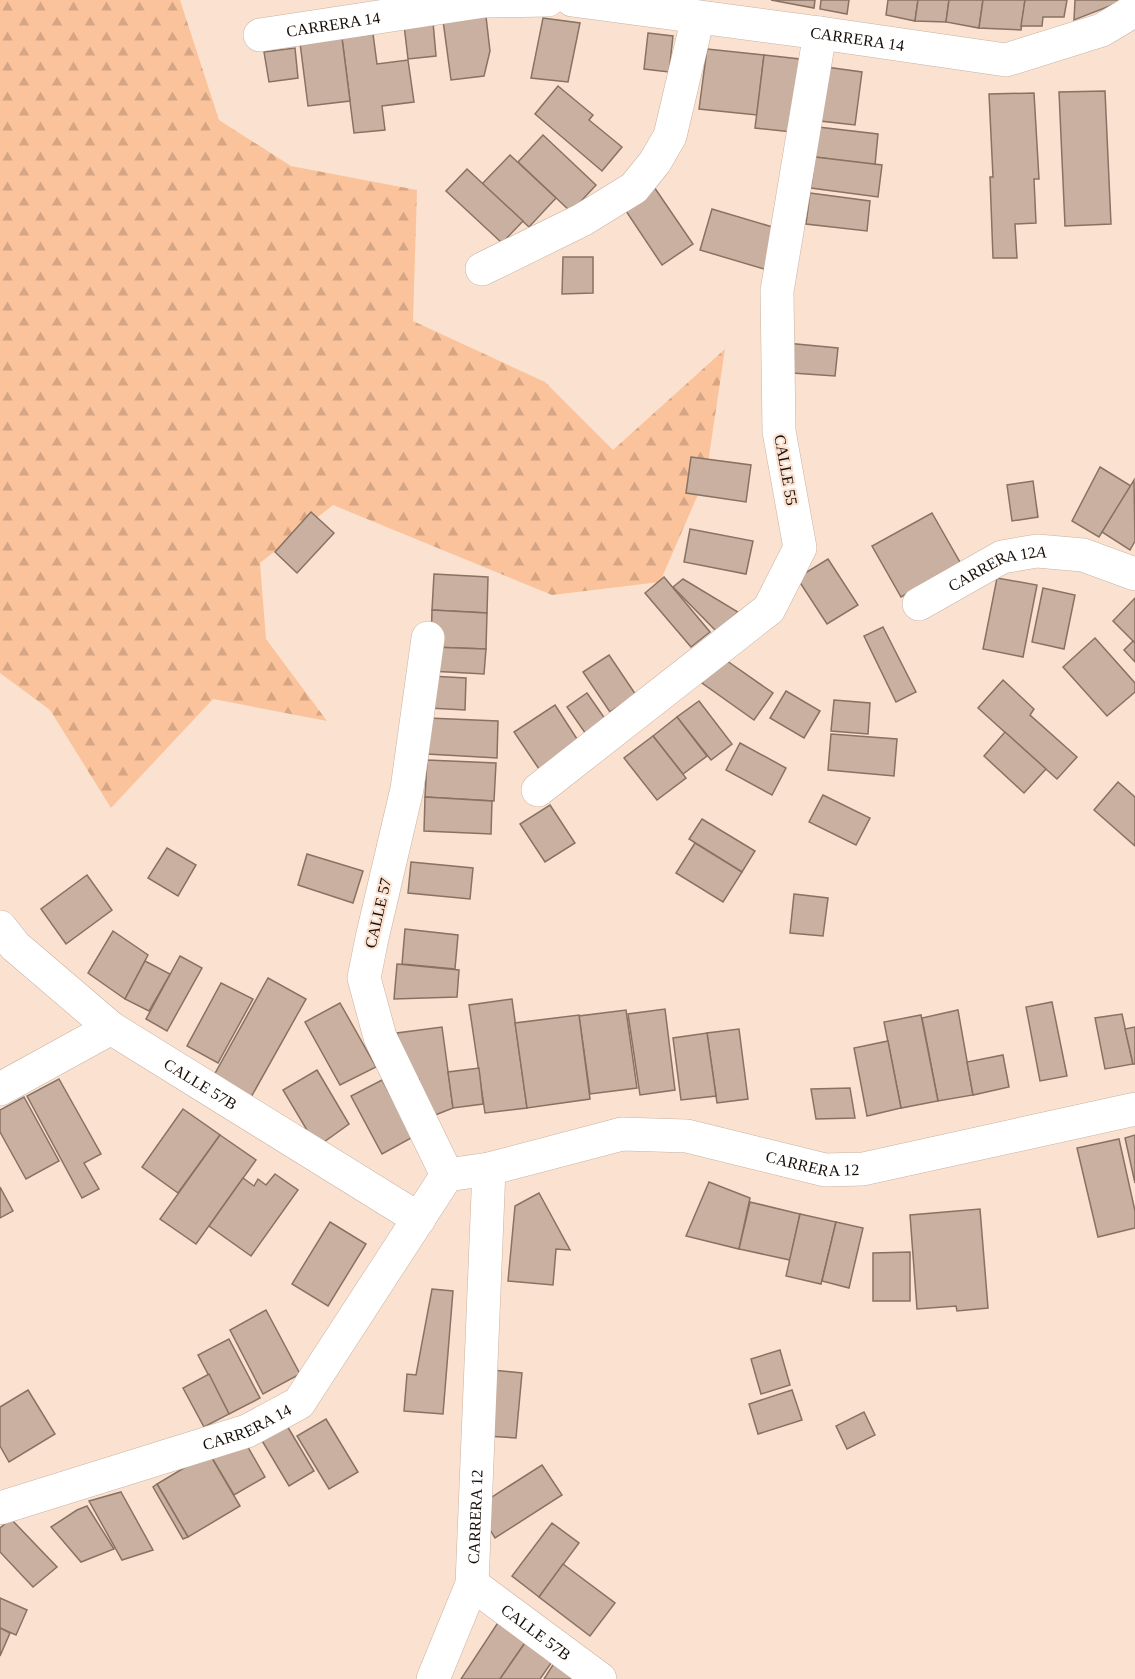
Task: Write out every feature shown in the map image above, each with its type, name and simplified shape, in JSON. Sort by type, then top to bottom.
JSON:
[{"type":"street","name":"CARRERA 14","points":[[260,35],[484,1],[548,0]]},
{"type":"street","name":"CARRERA 14","points":[[572,0],[1006,60],[1102,30],[1135,10]]},
{"type":"street","points":[[482,269],[582,220],[634,188],[655,162],[670,136],[698,16]]},
{"type":"street","name":"CALLE 55","points":[[538,790],[769,609],[800,548],[779,431],[777,291],[820,33]]},
{"type":"street","name":"CARRERA 12A","points":[[919,604],[1002,557],[1037,551],[1083,555],[1135,574]]},
{"type":"street","name":"CALLE 57","points":[[428,638],[407,789],[364,978],[380,1038],[447,1175]]},
{"type":"street","name":"CALLE 57B","points":[[0,927],[15,946],[111,1028],[418,1219]]},
{"type":"street","points":[[0,1089],[111,1028]]},
{"type":"street","name":"CARRERA 12","points":[[447,1175],[489,1168],[622,1134],[687,1136],[825,1170],[863,1169],[1135,1109]]},
{"type":"street","name":"CARRERA 12","points":[[433,1679],[472,1584],[489,1168]]},
{"type":"street","name":"CARRERA 14","points":[[0,1508],[247,1431],[299,1403],[447,1175]]},
{"type":"street","name":"CALLE 57B","points":[[472,1584],[600,1679]]},
{"type":"green space","points":[[0,0],[180,0],[219,120],[291,166],[417,190],[413,321],[545,382],[613,450],[725,349],[706,476],[660,582],[552,595],[333,505],[260,563],[266,639],[327,721],[213,699],[111,808],[50,710],[0,673]]},
{"type":"building","points":[[771,0],[815,0],[814,8]]},
{"type":"building","points":[[821,0],[849,0],[847,14],[820,9]]},
{"type":"building","points":[[888,0],[918,0],[915,21],[886,15]]},
{"type":"building","points":[[918,0],[949,0],[946,22],[915,21]]},
{"type":"building","points":[[949,0],[983,0],[979,28],[946,22]]},
{"type":"building","points":[[983,0],[1025,0],[1021,30],[979,28]]},
{"type":"building","points":[[1025,0],[1067,0],[1064,17],[1043,17],[1042,26],[1021,26]]},
{"type":"building","points":[[1075,0],[1125,0],[1074,20]]},
{"type":"building","points":[[485,8],[490,51],[484,76],[451,80],[442,13]]},
{"type":"building","points":[[543,18],[580,23],[568,82],[531,78]]},
{"type":"building","points":[[433,22],[436,56],[408,59],[404,25]]},
{"type":"building","points":[[648,33],[673,36],[669,72],[644,69]]},
{"type":"building","points":[[373,34],[377,64],[408,60],[414,102],[382,106],[385,130],[354,133],[342,38]]},
{"type":"building","points":[[342,38],[350,101],[308,106],[300,43]]},
{"type":"building","points":[[295,48],[298,78],[269,82],[264,52]]},
{"type":"building","points":[[707,49],[764,55],[757,115],[699,109]]},
{"type":"building","points":[[764,55],[800,59],[792,132],[755,128]]},
{"type":"building","points":[[826,67],[862,72],[855,125],[820,121]]},
{"type":"building","points":[[558,86],[593,115],[589,120],[622,147],[602,171],[535,114]]},
{"type":"building","points":[[1105,91],[1111,224],[1065,226],[1059,92]]},
{"type":"building","points":[[1034,93],[1039,179],[1034,179],[1036,223],[1015,224],[1017,258],[993,258],[990,177],[993,177],[989,94]]},
{"type":"building","points":[[818,127],[878,134],[875,165],[815,157]]},
{"type":"building","points":[[543,135],[596,185],[571,212],[518,162]]},
{"type":"building","points":[[510,155],[556,198],[529,227],[482,184]]},
{"type":"building","points":[[815,157],[882,165],[878,197],[811,188]]},
{"type":"building","points":[[467,169],[523,221],[502,243],[446,191]]},
{"type":"building","points":[[650,181],[693,244],[662,265],[620,202]]},
{"type":"building","points":[[810,193],[870,201],[867,231],[806,224]]},
{"type":"building","points":[[712,209],[776,228],[764,269],[700,250]]},
{"type":"building","points":[[563,257],[593,257],[593,293],[562,294]]},
{"type":"building","points":[[786,343],[838,348],[835,376],[792,373]]},
{"type":"building","points":[[691,457],[751,465],[746,502],[686,493]]},
{"type":"building","points":[[1100,467],[1131,486],[1099,537],[1072,521]]},
{"type":"building","points":[[1134,480],[1135,541],[1130,550],[1102,532]]},
{"type":"building","points":[[1033,481],[1038,517],[1012,521],[1007,485]]},
{"type":"building","points":[[311,512],[334,533],[297,573],[275,552]]},
{"type":"building","points":[[932,513],[961,564],[901,597],[872,546]]},
{"type":"building","points":[[690,529],[753,541],[746,574],[684,562]]},
{"type":"building","points":[[828,559],[858,605],[827,624],[797,578]]},
{"type":"building","points":[[434,574],[488,577],[487,613],[432,610]]},
{"type":"building","points":[[664,577],[710,632],[691,647],[645,593]]},
{"type":"building","points":[[997,578],[1037,585],[1023,657],[983,649]]},
{"type":"building","points":[[683,579],[738,612],[716,631],[673,587]]},
{"type":"building","points":[[1043,588],[1075,595],[1064,649],[1032,642]]},
{"type":"building","points":[[1135,598],[1135,643],[1113,621]]},
{"type":"building","points":[[432,610],[487,613],[486,649],[431,647]]},
{"type":"building","points":[[883,627],[916,692],[896,702],[864,636]]},
{"type":"building","points":[[1095,638],[1135,683],[1135,692],[1107,716],[1063,667]]},
{"type":"building","points":[[1133,641],[1135,643],[1135,662],[1124,650]]},
{"type":"building","points":[[431,647],[486,649],[484,674],[430,671]]},
{"type":"building","points":[[609,655],[636,695],[610,712],[583,672]]},
{"type":"building","points":[[720,656],[773,693],[754,720],[702,683]]},
{"type":"building","points":[[430,676],[466,678],[465,710],[429,708]]},
{"type":"building","points":[[1003,680],[1034,709],[1030,715],[1077,757],[1057,779],[978,708]]},
{"type":"building","points":[[786,691],[820,711],[804,738],[770,718]]},
{"type":"building","points":[[587,693],[608,723],[588,737],[567,707]]},
{"type":"building","points":[[834,700],[870,703],[868,734],[831,731]]},
{"type":"building","points":[[699,701],[732,744],[711,760],[677,717]]},
{"type":"building","points":[[555,705],[579,742],[539,769],[514,732]]},
{"type":"building","points":[[677,717],[707,756],[683,774],[653,736]]},
{"type":"building","points":[[428,718],[498,721],[497,758],[427,754]]},
{"type":"building","points":[[1005,732],[1046,769],[1024,793],[984,756]]},
{"type":"building","points":[[831,734],[897,739],[894,776],[828,770]]},
{"type":"building","points":[[653,736],[686,778],[657,800],[624,758]]},
{"type":"building","points":[[740,743],[786,768],[772,795],[726,770]]},
{"type":"building","points":[[427,760],[496,763],[494,801],[425,797]]},
{"type":"building","points":[[1118,782],[1135,797],[1135,846],[1094,810]]},
{"type":"building","points":[[823,795],[870,818],[856,845],[809,822]]},
{"type":"building","points":[[425,797],[492,801],[491,834],[424,831]]},
{"type":"building","points":[[550,805],[575,843],[545,862],[520,824]]},
{"type":"building","points":[[702,819],[755,851],[742,872],[689,839]]},
{"type":"building","points":[[695,843],[742,872],[723,902],[676,873]]},
{"type":"building","points":[[167,848],[196,865],[178,896],[148,878]]},
{"type":"building","points":[[307,854],[363,871],[353,903],[298,885]]},
{"type":"building","points":[[411,862],[473,868],[470,899],[408,893]]},
{"type":"building","points":[[87,875],[112,910],[66,944],[41,909]]},
{"type":"building","points":[[794,894],[828,898],[823,936],[790,933]]},
{"type":"building","points":[[405,929],[458,935],[455,969],[402,964]]},
{"type":"building","points":[[113,931],[148,955],[125,999],[88,973]]},
{"type":"building","points":[[180,956],[202,968],[167,1031],[146,1019]]},
{"type":"building","points":[[145,961],[170,974],[149,1011],[125,999]]},
{"type":"building","points":[[397,964],[459,970],[457,997],[394,999]]},
{"type":"building","points":[[268,978],[306,999],[250,1099],[213,1077]]},
{"type":"building","points":[[221,983],[253,999],[218,1063],[187,1046]]},
{"type":"building","points":[[512,999],[527,1108],[485,1113],[469,1005]]},
{"type":"building","points":[[1052,1002],[1067,1076],[1040,1081],[1026,1007]]},
{"type":"building","points":[[340,1003],[376,1067],[340,1085],[305,1022]]},
{"type":"building","points":[[665,1009],[675,1090],[640,1095],[628,1014]]},
{"type":"building","points":[[626,1010],[637,1088],[590,1094],[579,1016]]},
{"type":"building","points":[[958,1010],[973,1095],[938,1101],[922,1018]]},
{"type":"building","points":[[1122,1014],[1133,1064],[1105,1069],[1095,1018]]},
{"type":"building","points":[[579,1015],[590,1099],[527,1108],[515,1023]]},
{"type":"building","points":[[921,1015],[938,1101],[901,1108],[884,1022]]},
{"type":"building","points":[[442,1027],[453,1108],[430,1117],[423,1109],[419,1079],[410,1080],[397,1033]]},
{"type":"building","points":[[1135,1027],[1135,1064],[1133,1064],[1125,1029]]},
{"type":"building","points":[[739,1029],[748,1099],[717,1103],[707,1033]]},
{"type":"building","points":[[707,1033],[716,1096],[681,1100],[673,1038]]},
{"type":"building","points":[[888,1041],[901,1108],[867,1116],[854,1048]]},
{"type":"building","points":[[1003,1055],[1009,1087],[973,1095],[967,1062]]},
{"type":"building","points":[[479,1068],[483,1104],[453,1108],[448,1072]]},
{"type":"building","points":[[317,1070],[349,1124],[317,1147],[283,1090]]},
{"type":"building","points":[[59,1079],[101,1154],[84,1163],[99,1189],[82,1198],[27,1096]]},
{"type":"building","points":[[382,1080],[413,1137],[382,1154],[351,1096]]},
{"type":"building","points":[[850,1088],[855,1118],[816,1119],[811,1089]]},
{"type":"building","points":[[24,1097],[59,1161],[26,1179],[0,1132],[0,1110]]},
{"type":"building","points":[[183,1109],[220,1135],[178,1193],[142,1167]]},
{"type":"building","points":[[220,1135],[256,1160],[196,1244],[160,1219]]},
{"type":"building","points":[[1135,1135],[1135,1183],[1125,1138]]},
{"type":"building","points":[[1119,1139],[1135,1211],[1135,1228],[1098,1237],[1077,1148]]},
{"type":"building","points":[[275,1174],[298,1190],[251,1256],[209,1226],[243,1178],[254,1186],[258,1179],[266,1185]]},
{"type":"building","points":[[709,1182],[750,1198],[739,1249],[686,1236]]},
{"type":"building","points":[[0,1187],[13,1211],[0,1218]]},
{"type":"building","points":[[539,1193],[570,1250],[556,1249],[553,1285],[508,1281],[515,1206]]},
{"type":"building","points":[[750,1202],[800,1214],[790,1260],[739,1249]]},
{"type":"building","points":[[980,1209],[988,1308],[957,1311],[956,1306],[917,1309],[910,1215]]},
{"type":"building","points":[[800,1214],[836,1222],[821,1284],[786,1276]]},
{"type":"building","points":[[330,1222],[366,1244],[328,1306],[292,1284]]},
{"type":"building","points":[[836,1222],[863,1228],[849,1288],[822,1281]]},
{"type":"building","points":[[910,1252],[910,1301],[873,1301],[873,1253]]},
{"type":"building","points":[[432,1289],[453,1291],[443,1414],[404,1411],[407,1374],[416,1375]]},
{"type":"building","points":[[266,1310],[300,1374],[263,1394],[230,1330]]},
{"type":"building","points":[[229,1339],[260,1398],[229,1414],[198,1355]]},
{"type":"building","points":[[780,1350],[790,1385],[761,1394],[751,1359]]},
{"type":"building","points":[[492,1370],[522,1373],[516,1438],[486,1436]]},
{"type":"building","points":[[209,1374],[229,1414],[204,1427],[183,1388]]},
{"type":"building","points":[[28,1390],[55,1434],[9,1462],[0,1446],[0,1407]]},
{"type":"building","points":[[792,1390],[802,1420],[758,1434],[749,1404]]},
{"type":"building","points":[[864,1412],[875,1435],[847,1449],[836,1426]]},
{"type":"building","points":[[283,1419],[314,1471],[289,1486],[258,1434]]},
{"type":"building","points":[[326,1419],[358,1472],[329,1489],[297,1436]]},
{"type":"building","points":[[241,1435],[265,1477],[234,1495],[209,1453]]},
{"type":"building","points":[[209,1453],[240,1506],[188,1537],[157,1484]]},
{"type":"building","points":[[542,1465],[562,1495],[495,1538],[486,1523],[481,1504]]},
{"type":"building","points":[[157,1484],[188,1537],[183,1539],[153,1487]]},
{"type":"building","points":[[121,1492],[153,1550],[122,1560],[89,1501]]},
{"type":"building","points":[[87,1506],[114,1549],[81,1562],[51,1527]]},
{"type":"building","points":[[11,1519],[57,1567],[33,1587],[0,1552],[0,1528]]},
{"type":"building","points":[[552,1523],[579,1543],[539,1597],[512,1576]]},
{"type":"building","points":[[563,1564],[615,1603],[590,1636],[539,1597]]},
{"type":"building","points":[[0,1598],[27,1610],[16,1635],[0,1628]]},
{"type":"building","points":[[501,1618],[529,1637],[500,1679],[461,1679]]},
{"type":"building","points":[[0,1628],[10,1633],[0,1656]]},
{"type":"building","points":[[529,1637],[556,1656],[540,1679],[500,1679]]},
{"type":"building","points":[[558,1657],[590,1679],[544,1679]]}]
